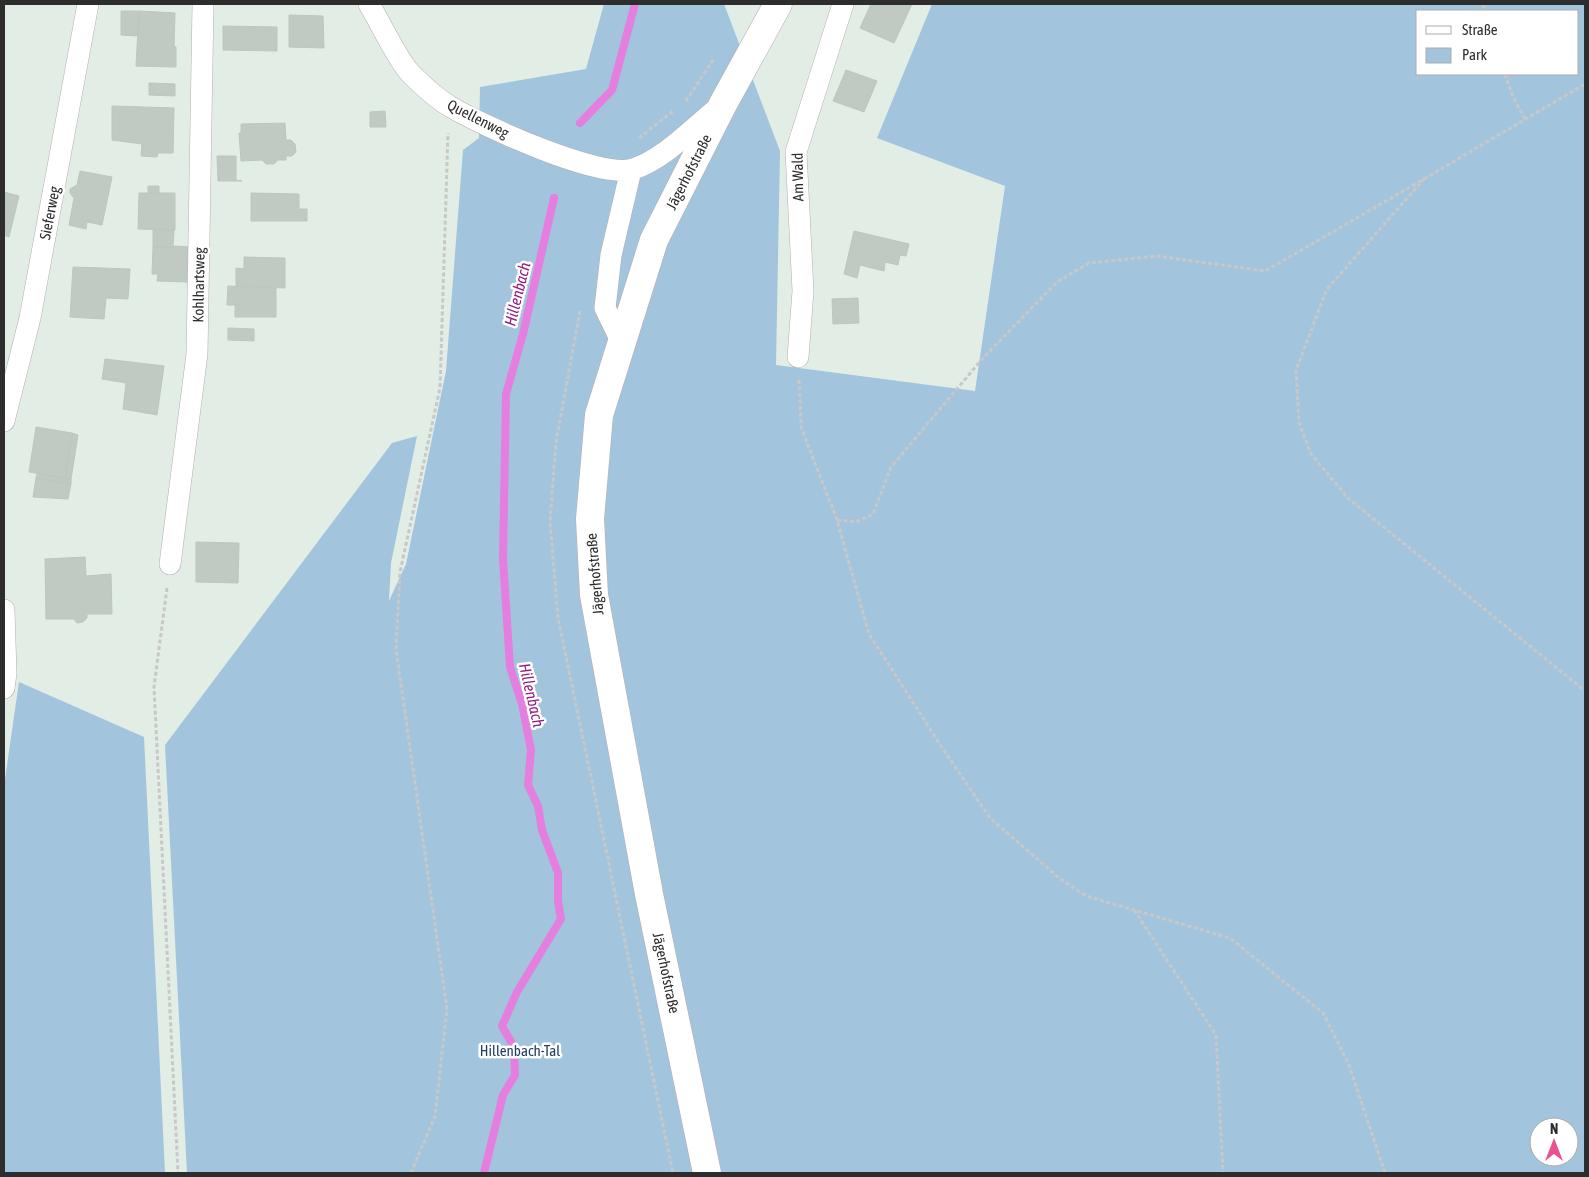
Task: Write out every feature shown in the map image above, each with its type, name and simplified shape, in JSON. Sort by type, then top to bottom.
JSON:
[{"type":"main road","name":"Jägerhofstraße","points":[[707,1173],[650,894],[594,595],[590,519],[599,415],[654,240],[723,104],[778,4]]},
{"type":"street","name":"Sieferweg","points":[[4,421],[30,318],[88,4]]},
{"type":"street","name":"Kohlhartsweg","points":[[170,564],[198,354],[203,4]]},
{"type":"street","name":"Quellenweg","points":[[369,4],[409,72],[449,106],[500,132],[585,164],[613,170],[631,170],[653,160],[723,104]]},
{"type":"street","name":"Am Wald","points":[[798,357],[803,291],[796,152],[843,4]]},
{"type":"street","points":[[622,343],[605,308],[611,255],[631,170]]},
{"type":"street","points":[[4,610],[5,681]]},
{"type":"path","points":[[1505,75],[1513,98],[1525,119]]},
{"type":"path","points":[[837,520],[856,522],[873,514],[891,466],[983,358],[1058,282],[1089,263],[1157,256],[1265,271],[1585,84]]},
{"type":"path","points":[[411,1173],[435,1116],[447,1009],[396,649],[400,572],[440,388],[449,106]]},
{"type":"path","points":[[1424,179],[1327,289],[1296,370],[1299,422],[1311,454],[1348,498],[1585,691]]},
{"type":"path","points":[[798,357],[801,427],[837,520],[869,634],[990,818],[1059,878],[1086,896],[1230,938],[1323,1013],[1349,1065],[1386,1173]]},
{"type":"path","points":[[170,564],[154,687],[178,1173]]},
{"type":"path","points":[[1133,909],[1216,1035],[1223,1173]]},
{"type":"green space","name":"Hillenbach-Tal","points":[[604,4],[724,4],[780,151],[776,365],[975,391],[1005,186],[877,138],[932,4],[1585,4],[1585,1173],[187,1173],[165,745],[392,443],[417,436],[391,563],[389,601],[406,564],[446,371],[463,150],[479,138],[480,87],[586,69]]},
{"type":"green space","points":[[19,682],[144,737],[165,1173],[4,1173],[4,786]]},
{"type":"building","points":[[871,4],[912,4],[894,43],[860,28]]},
{"type":"building","points":[[121,11],[139,11],[138,36],[121,35]]},
{"type":"building","points":[[139,11],[175,13],[174,46],[176,47],[176,67],[136,66]]},
{"type":"building","points":[[289,15],[323,16],[324,48],[289,47]]},
{"type":"building","points":[[223,26],[277,27],[277,51],[223,50]]},
{"type":"building","points":[[846,70],[877,81],[864,112],[833,101]]},
{"type":"building","points":[[149,83],[175,84],[175,96],[149,95]]},
{"type":"building","points":[[112,106],[174,108],[173,153],[158,153],[157,157],[141,156],[142,144],[112,140]]},
{"type":"building","points":[[385,111],[386,127],[370,127],[370,112]]},
{"type":"building","points":[[285,123],[286,140],[291,140],[295,144],[296,152],[292,156],[286,156],[286,160],[278,160],[274,164],[266,164],[262,160],[241,161],[239,133],[241,133],[241,124]]},
{"type":"building","points":[[217,156],[236,156],[236,180],[242,181],[218,181]]},
{"type":"building","points":[[80,171],[112,177],[102,225],[87,222],[86,229],[69,225],[74,198],[70,193],[70,189],[77,185]]},
{"type":"building","points":[[148,186],[159,186],[159,193],[148,193]]},
{"type":"building","points":[[4,192],[19,196],[9,237],[4,235]]},
{"type":"building","points":[[139,193],[175,193],[175,230],[138,229]]},
{"type":"building","points":[[251,193],[299,194],[299,209],[307,209],[307,221],[251,221]]},
{"type":"building","points":[[153,229],[174,230],[173,247],[153,247]]},
{"type":"building","points":[[854,231],[909,244],[906,256],[900,255],[898,265],[885,262],[884,271],[860,265],[857,278],[844,274]]},
{"type":"building","points":[[153,247],[190,247],[188,282],[157,281],[158,274],[152,274]]},
{"type":"building","points":[[244,257],[285,258],[285,288],[236,286],[236,268],[244,269]]},
{"type":"building","points":[[73,267],[130,269],[128,299],[106,298],[104,319],[70,317]]},
{"type":"building","points":[[228,286],[276,288],[276,317],[235,317],[235,305],[227,305]]},
{"type":"building","points":[[858,298],[859,323],[833,324],[832,299]]},
{"type":"building","points":[[228,328],[254,329],[254,341],[228,340]]},
{"type":"building","points":[[105,359],[164,366],[157,415],[123,409],[126,383],[102,379]]},
{"type":"building","points":[[36,427],[72,433],[65,478],[29,472]]},
{"type":"building","points":[[72,433],[78,435],[71,479],[65,478]]},
{"type":"building","points":[[37,474],[71,479],[71,484],[36,478]]},
{"type":"building","points":[[36,478],[71,484],[68,499],[33,497]]},
{"type":"building","points":[[196,542],[239,543],[238,583],[196,582]]},
{"type":"building","points":[[85,557],[86,576],[111,574],[112,614],[87,614],[87,618],[83,622],[77,623],[74,619],[46,619],[45,559]]},
{"type":"waterway","name":"Hillenbach","points":[[580,123],[612,90],[635,4]]},
{"type":"waterway","name":"Hillenbach","points":[[484,1173],[503,1095],[515,1075],[514,1047],[502,1026],[517,992],[561,919],[558,901],[558,873],[542,830],[538,806],[528,785],[531,750],[522,704],[510,667],[503,559],[506,394],[523,334],[554,198]]}]
